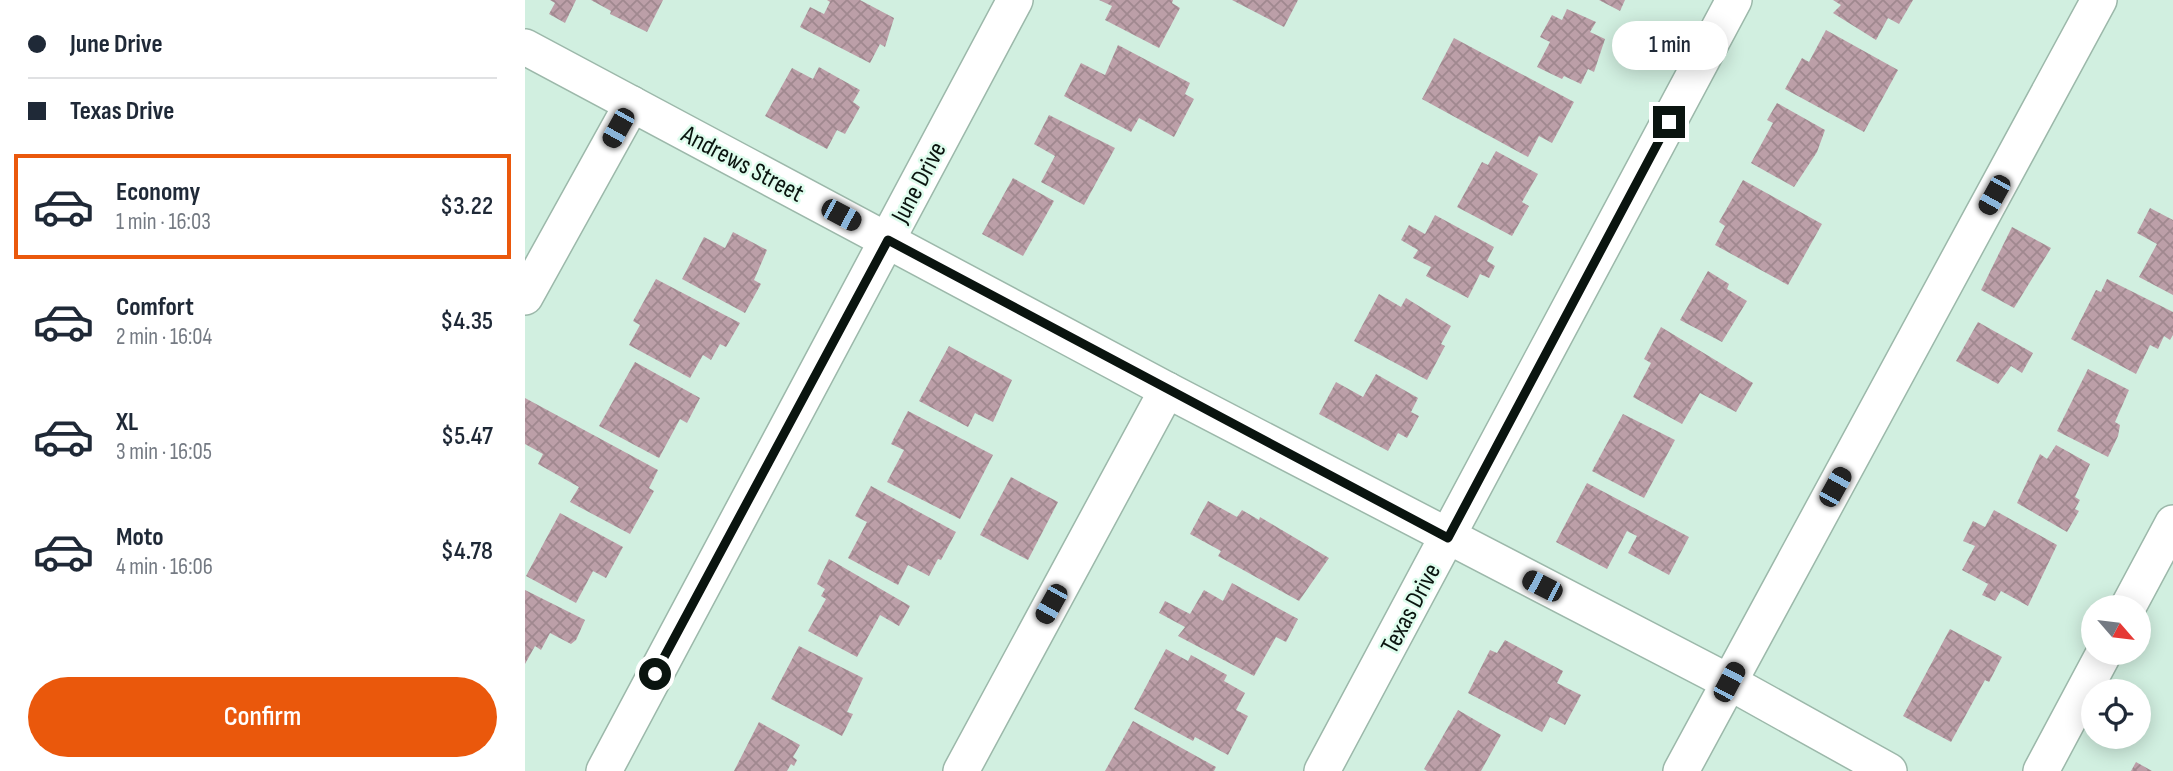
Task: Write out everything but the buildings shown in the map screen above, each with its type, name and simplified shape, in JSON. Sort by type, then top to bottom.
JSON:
[{"type":"street","name":"June Drive","points":[[604,771],[1015,0]]},
{"type":"street","name":"Texas Drive","points":[[1322,771],[1734,0]]},
{"type":"street","points":[[1681,771],[2099,0]]},
{"type":"street","name":"Andrews Street","points":[[525,47],[1167,390],[1729,682],[1889,771]]},
{"type":"street","points":[[525,297],[632,104]]},
{"type":"street","points":[[961,771],[1167,390]]},
{"type":"street","points":[[2134,595],[2173,523]]},
{"type":"street","points":[[2041,771],[2098,665]]},
{"type":"route","points":[[655,674],[888,240],[1448,538],[1669,122]]}]
